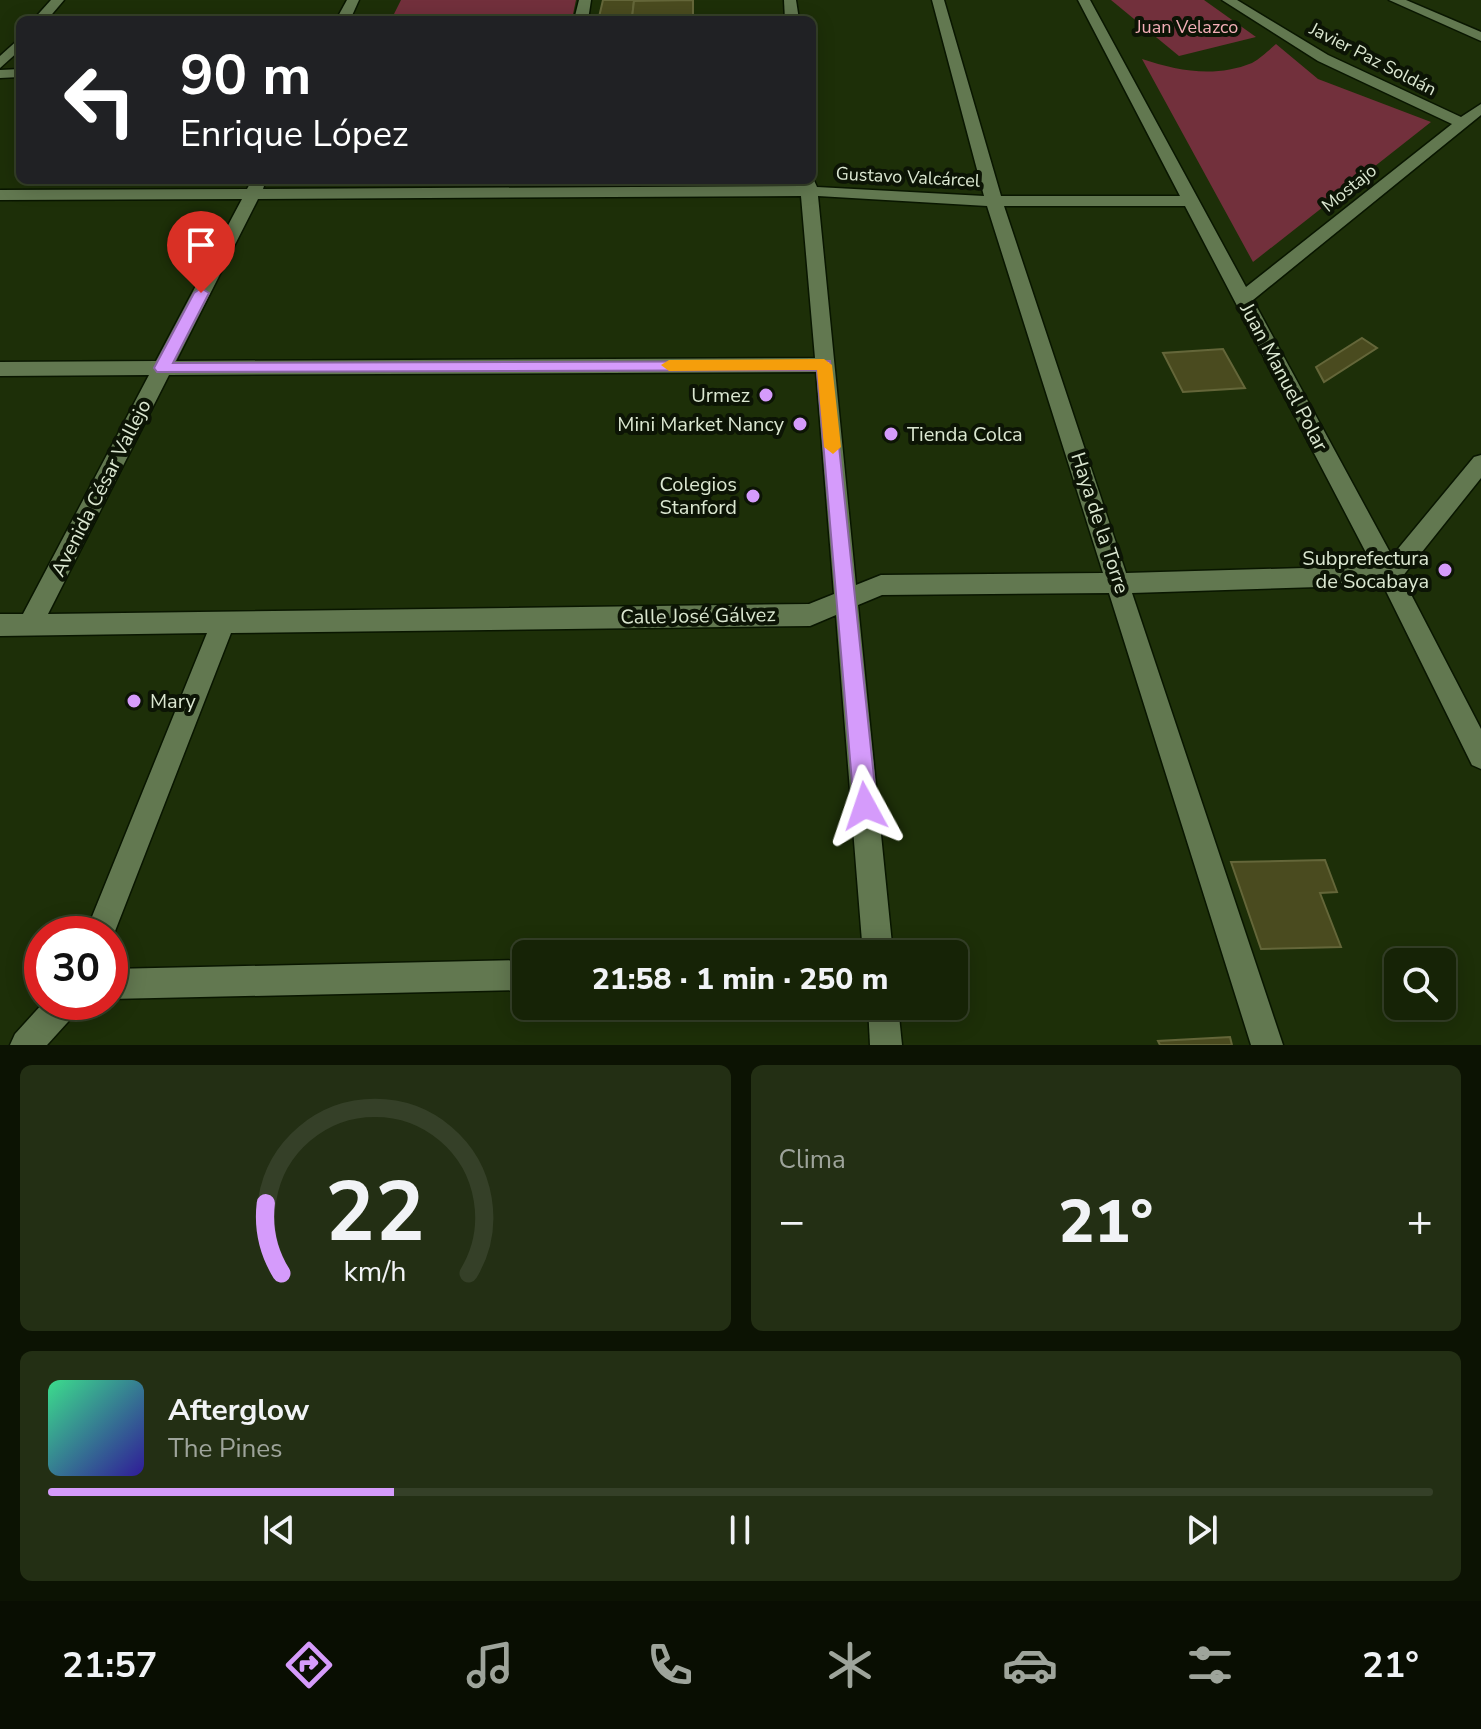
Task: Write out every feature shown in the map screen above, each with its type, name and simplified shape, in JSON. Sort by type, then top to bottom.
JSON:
[{"type":"street","points":[[44,16],[58,0]]},
{"type":"street","name":"Haya de la Torre","points":[[938,0],[994,201],[1267,1045]]},
{"type":"street","name":"Juan Manuel Polar","points":[[1084,0],[1390,575],[1481,756]]},
{"type":"street","name":"Javier Paz Soldán","points":[[1228,0],[1323,58],[1462,123]]},
{"type":"street","points":[[1395,0],[1481,37]]},
{"type":"street","points":[[0,64],[16,46]]},
{"type":"street","name":"Mostajo","points":[[1242,299],[1481,108]]},
{"type":"street","name":"Gustavo Valcárcel","points":[[0,195],[257,186],[808,186],[994,201],[1191,201]]},
{"type":"street","name":"Avenida César Vallejo","points":[[30,625],[257,186]]},
{"type":"street","points":[[808,186],[877,940]]},
{"type":"street","points":[[0,369],[824,365]]},
{"type":"street","points":[[1390,575],[1481,463]]},
{"type":"street","name":"Calle José Gálvez","points":[[0,625],[810,615],[881,585],[1119,583],[1390,575]]},
{"type":"street","points":[[107,916],[223,623]]},
{"type":"street","points":[[128,984],[512,975]]},
{"type":"street","points":[[26,1045],[49,1020]]},
{"type":"street","points":[[884,1020],[886,1045]]},
{"type":"green space","points":[[401,0],[576,0],[573,16],[393,16]]},
{"type":"green space","name":"Juan Velazco","points":[[1111,0],[1204,0],[1256,37],[1179,56]]},
{"type":"green space","points":[[1276,44],[1318,79],[1431,122],[1253,262],[1142,59],[1197,71],[1224,70],[1252,63]]},
{"type":"building","points":[[603,0],[634,0],[632,16],[599,16]]},
{"type":"building","points":[[693,0],[693,16],[632,16],[634,1]]},
{"type":"building","points":[[1362,338],[1377,348],[1324,382],[1316,367]]},
{"type":"building","points":[[1223,349],[1245,388],[1183,392],[1163,353]]},
{"type":"building","points":[[1325,860],[1337,892],[1320,893],[1341,947],[1261,949],[1231,862]]},
{"type":"building","points":[[1230,1037],[1232,1045],[1160,1045],[1158,1041]]},
{"type":"slow traffic","points":[[669,365],[824,365],[833,447]]},
{"type":"place","name":"Urmez","points":[[766,395]]},
{"type":"place","name":"Mini Market Nancy","points":[[800,424]]},
{"type":"place","name":"Tienda Colca","points":[[891,434]]},
{"type":"place","name":"Colegios Stanford","points":[[753,496]]},
{"type":"place","name":"Subprefectura de Socabaya","points":[[1445,570]]},
{"type":"place","name":"Mary","points":[[134,701]]},
{"type":"route","points":[[201,293],[162,368],[824,365],[865,806]]}]
